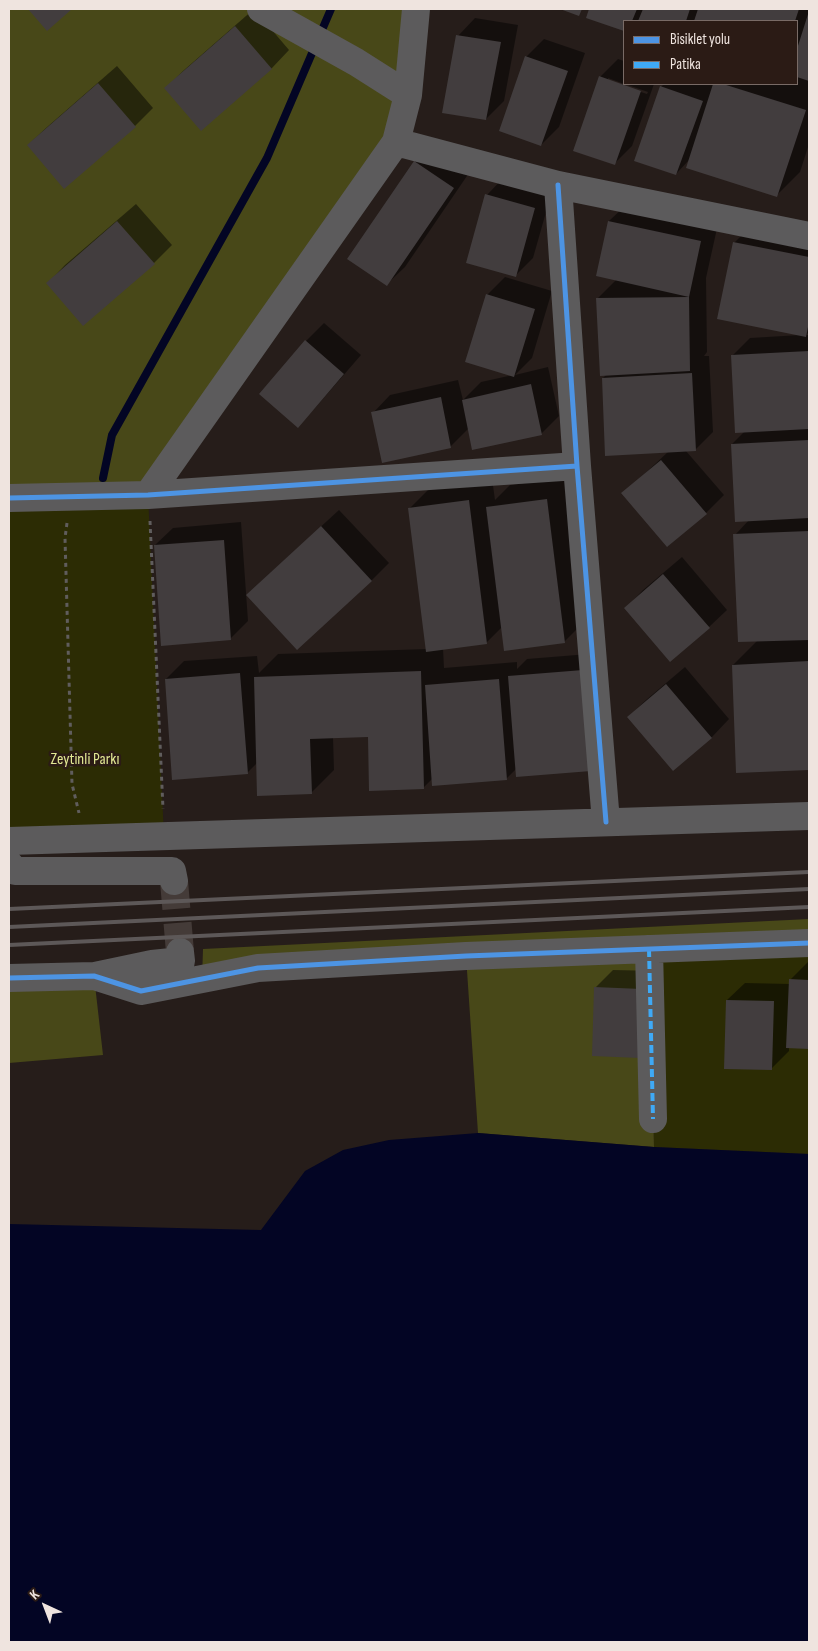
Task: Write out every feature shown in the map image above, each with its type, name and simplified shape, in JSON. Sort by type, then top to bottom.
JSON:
[{"type":"street","points":[[261,9],[356,62],[408,95]]},
{"type":"street","points":[[148,495],[396,142],[408,95],[416,9]]},
{"type":"street","points":[[396,142],[558,185],[809,236]]},
{"type":"street","points":[[558,185],[577,466],[606,822]]},
{"type":"street","points":[[9,498],[148,495],[577,466]]},
{"type":"street","points":[[9,841],[809,816]]},
{"type":"street","points":[[9,864],[15,872],[172,871],[174,881]]},
{"type":"street","points":[[94,976],[141,991],[258,968],[466,956],[809,943]]},
{"type":"street","points":[[649,949],[653,1118]]},
{"type":"street","points":[[9,978],[94,976],[152,964],[181,961],[180,952]]},
{"type":"path","points":[[148,495],[164,836]]},
{"type":"path","points":[[72,497],[64,538],[72,784],[84,838]]},
{"type":"green space","name":"Zeytinli Parkı","points":[[148,495],[164,836],[9,841],[9,498]]},
{"type":"green space","points":[[809,943],[809,1154],[654,1147],[649,949]]},
{"type":"shaded area","points":[[9,9],[416,9],[396,142],[148,495],[9,498]]},
{"type":"shaded area","points":[[809,919],[809,943],[649,949],[654,1147],[478,1133],[466,956],[202,979],[203,949]]},
{"type":"shaded area","points":[[94,976],[103,1055],[9,1063],[9,978]]},
{"type":"water","points":[[478,1133],[654,1147],[809,1154],[809,1642],[9,1642],[9,1224],[261,1230],[305,1171],[343,1150],[389,1140]]},
{"type":"building","points":[[28,9],[72,9],[47,31]]},
{"type":"building","points":[[560,9],[582,9],[579,16]]},
{"type":"building","points":[[589,9],[637,9],[632,20],[623,20],[623,31],[586,18]]},
{"type":"building","points":[[643,9],[690,9],[686,20],[638,20]]},
{"type":"building","points":[[698,9],[799,9],[795,20],[694,20]]},
{"type":"building","points":[[809,11],[809,81],[798,77],[798,46]]},
{"type":"building","points":[[235,26],[272,69],[201,131],[164,88]]},
{"type":"building","points":[[456,35],[501,42],[486,120],[442,113]]},
{"type":"building","points":[[525,56],[568,71],[541,146],[499,131]]},
{"type":"building","points":[[599,76],[641,91],[615,165],[573,151]]},
{"type":"building","points":[[98,83],[136,127],[64,189],[27,145]]},
{"type":"building","points":[[713,85],[726,85],[806,110],[777,197],[686,168]]},
{"type":"building","points":[[660,86],[703,101],[676,175],[634,161]]},
{"type":"building","points":[[414,161],[454,188],[387,286],[347,259]]},
{"type":"building","points":[[485,194],[535,208],[516,277],[466,263]]},
{"type":"building","points":[[117,221],[155,264],[83,326],[46,283]]},
{"type":"building","points":[[608,221],[701,241],[689,297],[596,276]]},
{"type":"building","points":[[733,242],[809,257],[809,322],[806,337],[717,319]]},
{"type":"building","points":[[486,294],[535,309],[514,377],[465,362]]},
{"type":"building","points":[[689,297],[690,371],[600,376],[596,298]]},
{"type":"building","points":[[305,340],[344,374],[298,428],[259,394]]},
{"type":"building","points":[[809,351],[809,429],[735,433],[731,355]]},
{"type":"building","points":[[692,373],[696,451],[605,456],[602,378]]},
{"type":"building","points":[[531,384],[542,435],[472,450],[462,400]]},
{"type":"building","points":[[441,397],[451,448],[382,463],[371,412]]},
{"type":"building","points":[[809,440],[809,518],[735,522],[731,444]]},
{"type":"building","points":[[661,460],[707,514],[667,547],[621,493]]},
{"type":"building","points":[[547,499],[565,643],[504,651],[486,507]]},
{"type":"building","points":[[469,500],[487,644],[426,652],[408,508]]},
{"type":"building","points":[[321,526],[372,581],[297,650],[246,595]]},
{"type":"building","points":[[809,531],[809,640],[738,642],[733,534]]},
{"type":"building","points":[[224,540],[231,640],[161,646],[154,545]]},
{"type":"building","points":[[663,574],[710,628],[670,662],[624,608]]},
{"type":"building","points":[[809,661],[809,770],[736,773],[732,665]]},
{"type":"building","points":[[583,670],[591,771],[516,777],[508,676]]},
{"type":"building","points":[[421,671],[424,789],[369,791],[368,737],[310,739],[312,794],[257,796],[254,677]]},
{"type":"building","points":[[240,673],[248,774],[172,780],[165,679]]},
{"type":"building","points":[[499,679],[507,780],[432,786],[425,685]]},
{"type":"building","points":[[666,684],[712,738],[673,771],[627,717]]},
{"type":"building","points":[[789,979],[809,980],[809,1049],[786,1048]]},
{"type":"building","points":[[594,987],[642,989],[640,1058],[592,1056]]},
{"type":"building","points":[[726,1000],[774,1001],[772,1070],[724,1069]]},
{"type":"waterway","points":[[103,478],[112,435],[267,158],[331,9]]},
{"type":"tunnel","points":[[174,881],[180,952]]},
{"type":"railway","points":[[9,909],[809,872]]},
{"type":"railway","points":[[9,927],[809,889]]},
{"type":"railway","points":[[9,945],[809,907]]},
{"type":"marked path","points":[[649,949],[653,1119]]},
{"type":"cycle path","points":[[558,185],[577,466],[606,822]]},
{"type":"cycle path","points":[[9,498],[148,495],[577,466]]},
{"type":"cycle path","points":[[9,978],[94,976],[141,991],[258,968],[466,956],[809,943]]}]
